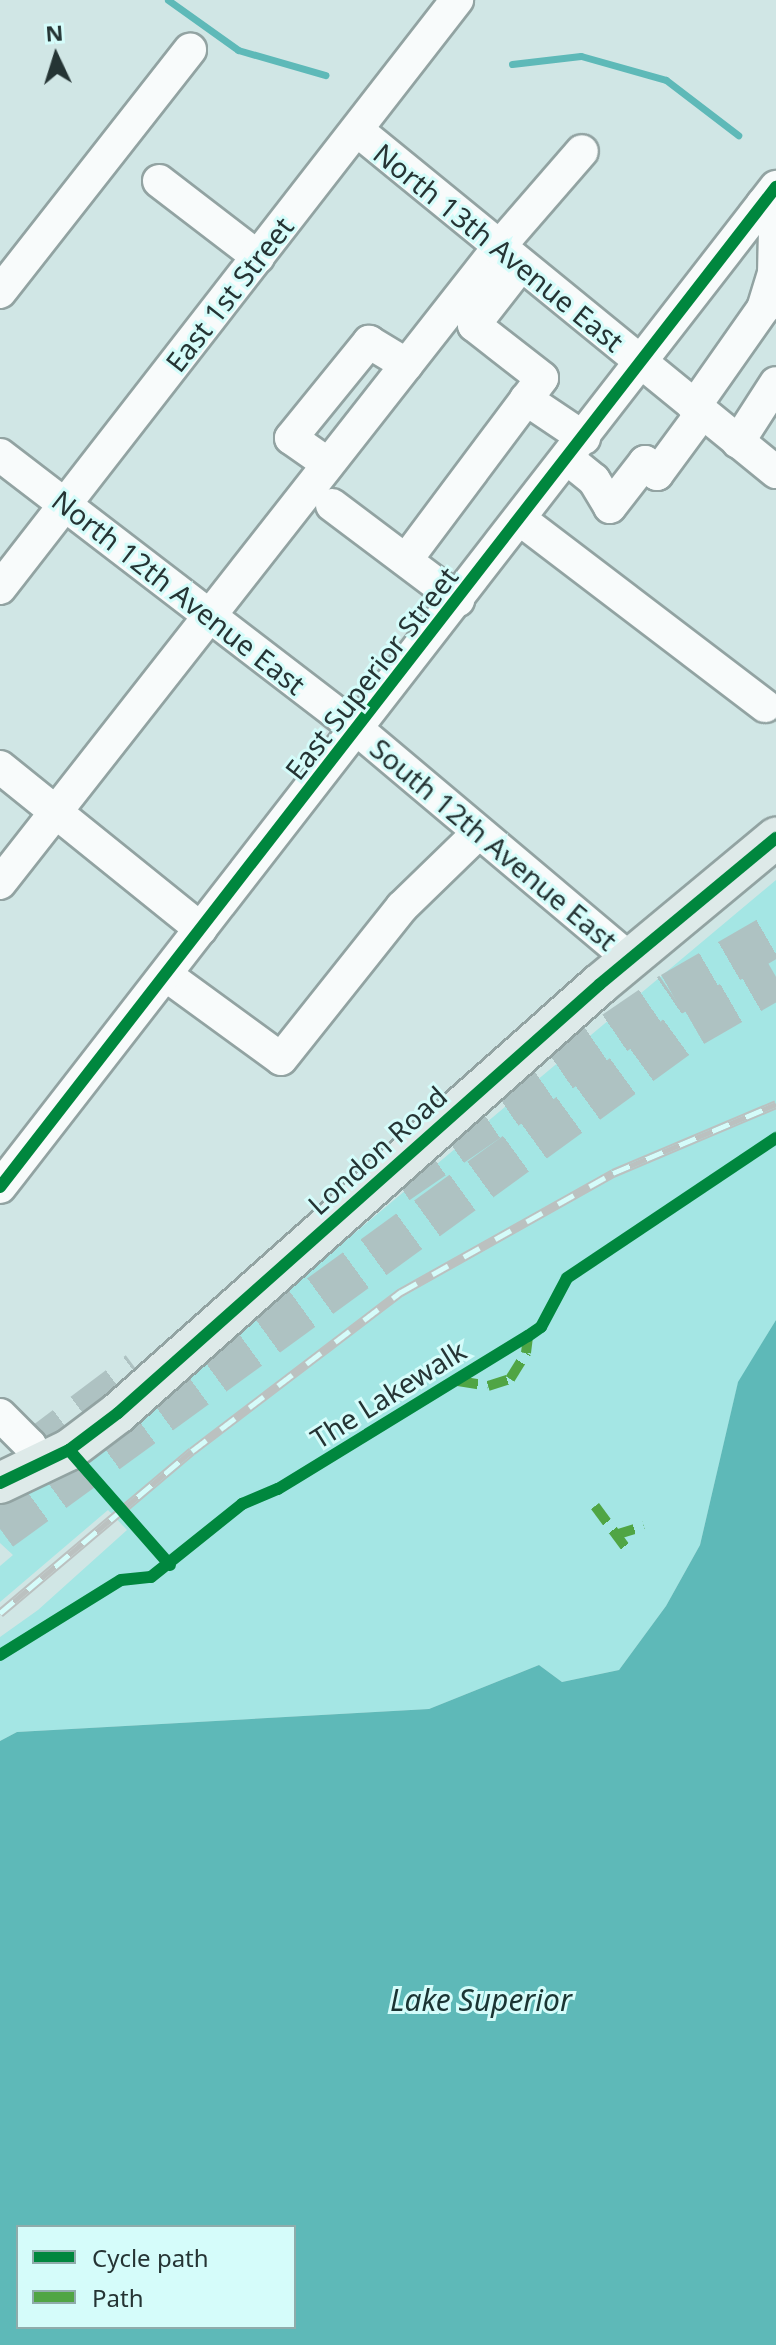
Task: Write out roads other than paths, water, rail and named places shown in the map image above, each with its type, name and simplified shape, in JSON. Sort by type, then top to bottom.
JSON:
[{"type":"main road","name":"London Road","points":[[0,1483],[69,1450],[118,1413],[630,959],[776,838]]},
{"type":"street","name":"East 1st Street","points":[[0,588],[457,0]]},
{"type":"street","points":[[0,292],[190,50]]},
{"type":"street","name":"North 13th Avenue East","points":[[357,130],[776,472]]},
{"type":"street","points":[[406,560],[542,378],[474,325],[509,257],[582,151]]},
{"type":"street","points":[[159,181],[258,257]]},
{"type":"street","points":[[526,399],[576,448],[610,507],[645,462],[657,474],[763,309],[770,286],[775,229],[769,195]]},
{"type":"street","name":"East Superior Street","points":[[0,1187],[642,364],[769,195]]},
{"type":"street","points":[[3,871],[55,812],[407,365],[509,257]]},
{"type":"street","points":[[328,464],[291,438],[369,342],[407,365]]},
{"type":"street","points":[[738,442],[776,383]]},
{"type":"street","name":"North 12th Avenue East","points":[[0,455],[358,730]]},
{"type":"street","points":[[332,505],[458,600]]},
{"type":"street","points":[[521,520],[765,706]]},
{"type":"street","name":"South 12th Avenue East","points":[[358,730],[630,959]]},
{"type":"street","points":[[0,767],[201,929]]},
{"type":"street","points":[[166,975],[281,1059],[402,907],[479,832]]},
{"type":"street","points":[[0,1415],[30,1445],[40,1464]]},
{"type":"water","name":"Lake Superior","points":[[776,1320],[776,2345],[0,2345],[0,1741],[17,1732],[429,1709],[539,1665],[562,1682],[619,1670],[666,1606],[700,1545],[738,1382]]},
{"type":"waterway","points":[[168,0],[238,50],[325,75]]},
{"type":"waterway","points":[[512,64],[581,56],[666,80],[738,135]]},
{"type":"tunnel","points":[[397,1182],[672,994],[776,934]]},
{"type":"tunnel","points":[[0,1529],[693,1025],[776,977]]},
{"type":"tunnel","points":[[31,1454],[139,1373]]},
{"type":"railway","points":[[0,1613],[192,1451],[401,1292],[613,1173],[776,1104]]}]
